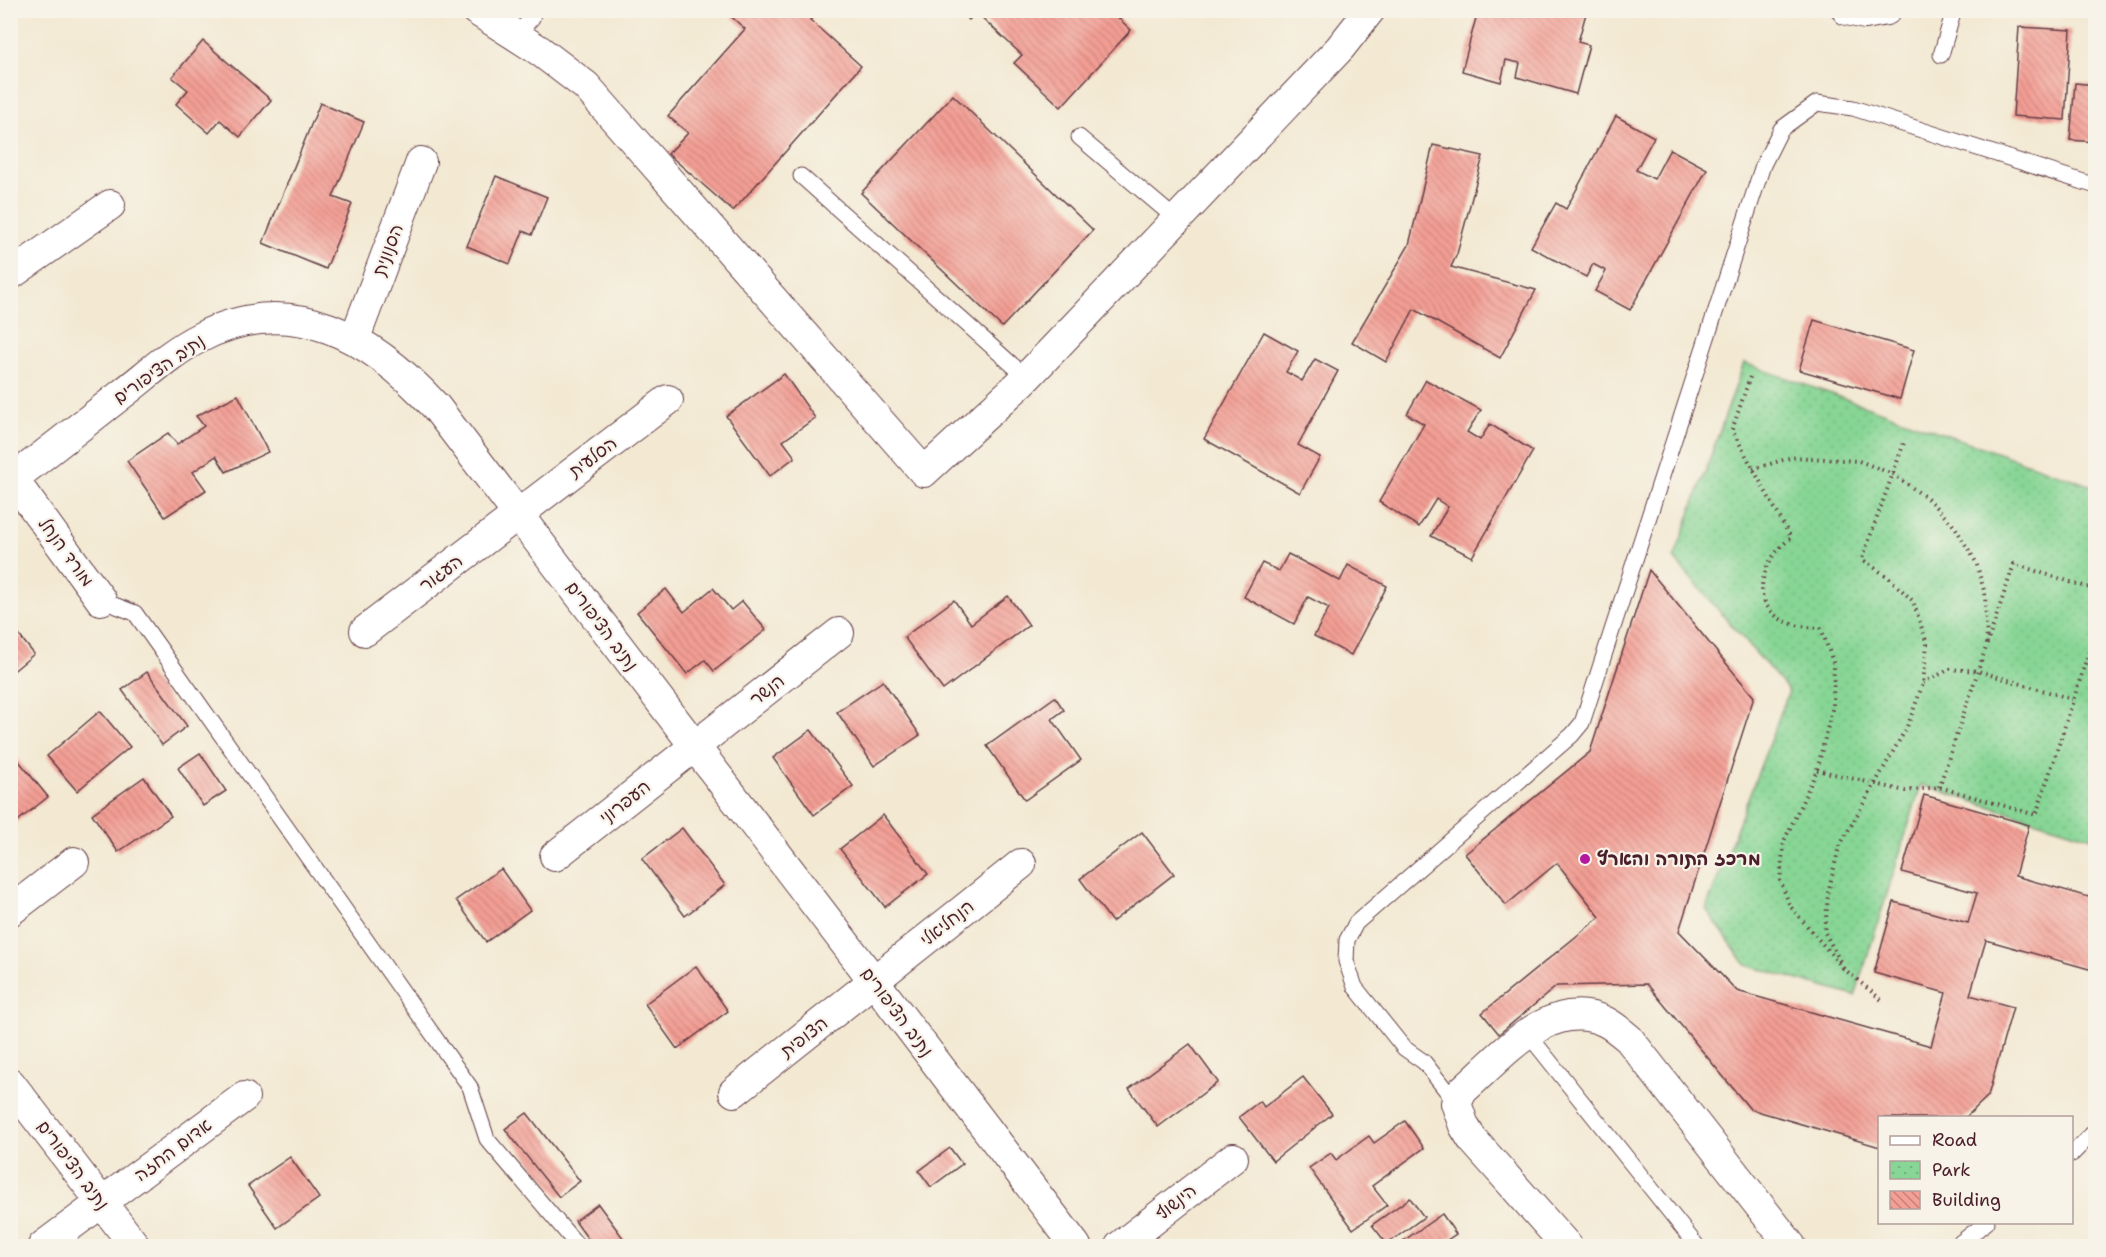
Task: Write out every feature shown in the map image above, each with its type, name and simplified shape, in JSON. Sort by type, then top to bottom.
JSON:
[{"type":"street","points":[[476,10],[564,68],[605,107],[924,472],[1027,378],[1340,48],[1370,10]]},
{"type":"street","points":[[1847,10],[1864,14],[1886,10]]},
{"type":"street","name":"הסנונית","points":[[355,338],[421,162]]},
{"type":"street","points":[[10,275],[110,205]]},
{"type":"street","name":"נתיב הציפורים","points":[[11,478],[178,351],[221,328],[246,321],[299,320],[327,327],[355,338],[382,355],[409,378],[436,407],[1076,1246]]},
{"type":"street","name":"הסלעית","points":[[517,515],[668,400]]},
{"type":"street","name":"מורד הנחל","points":[[11,478],[101,600]]},
{"type":"street","name":"העגור","points":[[365,631],[517,515]]},
{"type":"street","name":"הנשר","points":[[695,747],[839,633]]},
{"type":"street","name":"העפרוני","points":[[555,856],[695,747]]},
{"type":"street","points":[[10,911],[74,862]]},
{"type":"street","name":"הנחליאלי","points":[[873,981],[1021,864]]},
{"type":"street","name":"הצופית","points":[[734,1092],[873,981]]},
{"type":"street","points":[[1567,1246],[1472,1139],[1464,1126],[1456,1103],[1463,1090],[1528,1034],[1558,1017],[1585,1016],[1607,1022],[1629,1039],[1791,1246]]},
{"type":"street","name":"נתיב הציפורים","points":[[10,1083],[135,1246]]},
{"type":"street","name":"אדום החזה","points":[[43,1246],[244,1097]]},
{"type":"street","name":"הינשוף","points":[[1120,1246],[1233,1158]]},
{"type":"lane","points":[[516,35],[532,18],[534,10]]},
{"type":"lane","points":[[1941,55],[1954,10]]},
{"type":"lane","points":[[1456,1103],[1424,1062],[1404,1048],[1355,987],[1346,961],[1347,940],[1356,923],[1572,735],[1582,723],[1763,165],[1781,129],[1817,103],[1853,108],[2096,186]]},
{"type":"lane","points":[[1079,137],[1177,220]]},
{"type":"lane","points":[[801,176],[1027,378]]},
{"type":"lane","points":[[101,600],[135,613],[470,1088],[487,1139],[578,1246]]},
{"type":"lane","points":[[1528,1034],[1697,1246]]},
{"type":"lane","points":[[2073,1153],[2096,1130]]},
{"type":"lane","points":[[1956,1246],[1984,1224]]},
{"type":"path","points":[[1750,377],[1732,430],[1791,538],[1781,544],[1764,569],[1762,587],[1766,605],[1777,617],[1792,624],[1821,628],[1834,665],[1833,706],[1817,770],[1784,841],[1780,880],[1790,906],[1843,968],[1884,1002]]},
{"type":"path","points":[[1843,968],[1826,933],[1828,893],[1839,847],[1907,727],[1923,684],[1927,644],[1913,601],[1889,578],[1862,559],[1905,440]]},
{"type":"path","points":[[1753,469],[1794,457],[1859,461],[1893,474],[1928,499],[1956,526],[1976,562],[1985,594],[1987,645]]},
{"type":"path","points":[[1939,787],[2014,564],[2096,590]]},
{"type":"path","points":[[1817,770],[1905,791],[1939,787],[2036,814],[2096,630]]},
{"type":"path","points":[[1923,684],[1950,669],[1978,671],[2072,699]]},
{"type":"green space","points":[[1744,363],[2095,487],[2095,839],[1921,785],[1855,996],[1746,965],[1706,909],[1789,691],[1674,559]]},
{"type":"building","points":[[724,10],[819,10],[810,20],[861,66],[733,211],[668,154],[688,133],[668,116],[745,29]]},
{"type":"building","points":[[959,10],[1110,10],[1131,30],[1061,107],[1014,63],[1022,55],[976,12],[969,20]]},
{"type":"building","points":[[1478,10],[1587,10],[1578,42],[1589,45],[1576,94],[1517,77],[1520,63],[1506,60],[1501,82],[1462,71]]},
{"type":"building","points":[[2019,27],[2071,30],[2065,120],[2013,116]]},
{"type":"building","points":[[203,41],[271,100],[240,137],[220,120],[209,133],[176,104],[188,90],[172,77]]},
{"type":"building","points":[[2075,83],[2096,85],[2096,142],[2070,140]]},
{"type":"building","points":[[953,95],[1093,230],[1002,327],[861,193]]},
{"type":"building","points":[[320,103],[364,122],[333,197],[352,204],[326,269],[263,243]]},
{"type":"building","points":[[1616,116],[1654,137],[1636,170],[1654,179],[1670,149],[1707,169],[1630,310],[1595,291],[1606,271],[1593,264],[1586,277],[1531,247],[1556,203],[1566,209]]},
{"type":"building","points":[[1433,145],[1483,156],[1457,254],[1451,267],[1536,290],[1500,358],[1414,309],[1386,362],[1352,342],[1409,245]]},
{"type":"building","points":[[496,176],[547,197],[532,235],[523,231],[510,264],[467,246]]},
{"type":"building","points":[[1814,320],[1914,350],[1900,399],[1799,370]]},
{"type":"building","points":[[1264,332],[1298,351],[1286,372],[1302,381],[1315,359],[1338,371],[1298,445],[1320,457],[1300,493],[1204,439]]},
{"type":"building","points":[[784,374],[815,418],[783,441],[795,457],[770,476],[726,416]]},
{"type":"building","points":[[1426,380],[1481,410],[1467,432],[1480,440],[1490,424],[1533,451],[1472,557],[1431,536],[1448,507],[1436,499],[1419,527],[1379,502],[1424,424],[1407,414]]},
{"type":"building","points":[[238,395],[268,452],[226,472],[216,456],[193,472],[206,490],[165,517],[127,461],[168,433],[177,444],[204,426],[196,416]]},
{"type":"building","points":[[1288,554],[1340,581],[1348,565],[1387,586],[1351,655],[1314,636],[1329,608],[1308,597],[1294,624],[1244,597],[1262,563],[1279,571]]},
{"type":"building","name":"מרכז התורה והארץ","points":[[1649,570],[1754,697],[1679,931],[1737,991],[1931,1046],[1946,993],[1874,973],[1894,902],[1968,923],[1977,893],[1902,872],[1924,795],[2029,825],[2015,876],[2096,899],[2096,971],[1986,940],[1970,995],[2013,1007],[1988,1096],[1967,1116],[1878,1116],[1878,1146],[1750,1109],[1647,984],[1557,986],[1499,1034],[1482,1013],[1600,917],[1557,863],[1506,905],[1465,854],[1590,752]]},
{"type":"building","points":[[713,588],[731,610],[742,601],[766,630],[714,671],[705,660],[687,674],[637,612],[666,589],[684,612]]},
{"type":"building","points":[[1008,596],[1029,625],[943,690],[904,637],[954,600],[971,624]]},
{"type":"building","points":[[10,624],[34,654],[10,674]]},
{"type":"building","points":[[147,672],[187,726],[162,745],[122,690]]},
{"type":"building","points":[[883,681],[920,735],[874,766],[837,712]]},
{"type":"building","points":[[1055,697],[1064,710],[1052,719],[1081,760],[1025,800],[987,746]]},
{"type":"building","points":[[100,711],[130,747],[77,791],[47,756]]},
{"type":"building","points":[[811,730],[853,786],[814,815],[773,758]]},
{"type":"building","points":[[10,750],[48,797],[10,827]]},
{"type":"building","points":[[200,753],[226,791],[203,806],[178,768]]},
{"type":"building","points":[[144,777],[171,816],[118,852],[92,814]]},
{"type":"building","points":[[883,815],[928,874],[885,907],[840,849]]},
{"type":"building","points":[[682,828],[725,885],[685,916],[642,859]]},
{"type":"building","points":[[1142,832],[1174,874],[1112,922],[1080,879]]},
{"type":"building","points":[[501,869],[530,910],[486,942],[456,900]]},
{"type":"building","points":[[696,966],[728,1011],[677,1049],[645,1004]]},
{"type":"building","points":[[1190,1044],[1218,1082],[1158,1127],[1129,1089]]},
{"type":"building","points":[[1303,1077],[1332,1114],[1273,1161],[1239,1117],[1260,1101],[1264,1107]]},
{"type":"building","points":[[527,1113],[580,1181],[559,1197],[505,1129]]},
{"type":"building","points":[[1405,1121],[1424,1148],[1372,1186],[1387,1205],[1353,1229],[1309,1168],[1331,1153],[1336,1160],[1369,1136],[1374,1143]]},
{"type":"building","points":[[950,1148],[962,1164],[931,1187],[919,1171]]},
{"type":"building","points":[[290,1157],[319,1198],[277,1228],[248,1186]]},
{"type":"building","points":[[1410,1198],[1424,1217],[1387,1244],[1372,1225]]},
{"type":"building","points":[[598,1204],[629,1246],[593,1246],[575,1221]]},
{"type":"building","points":[[1442,1214],[1456,1234],[1438,1246],[1396,1246]]},
{"type":"place","name":"מרכז התורה והארץ","points":[[1585,859]]}]
